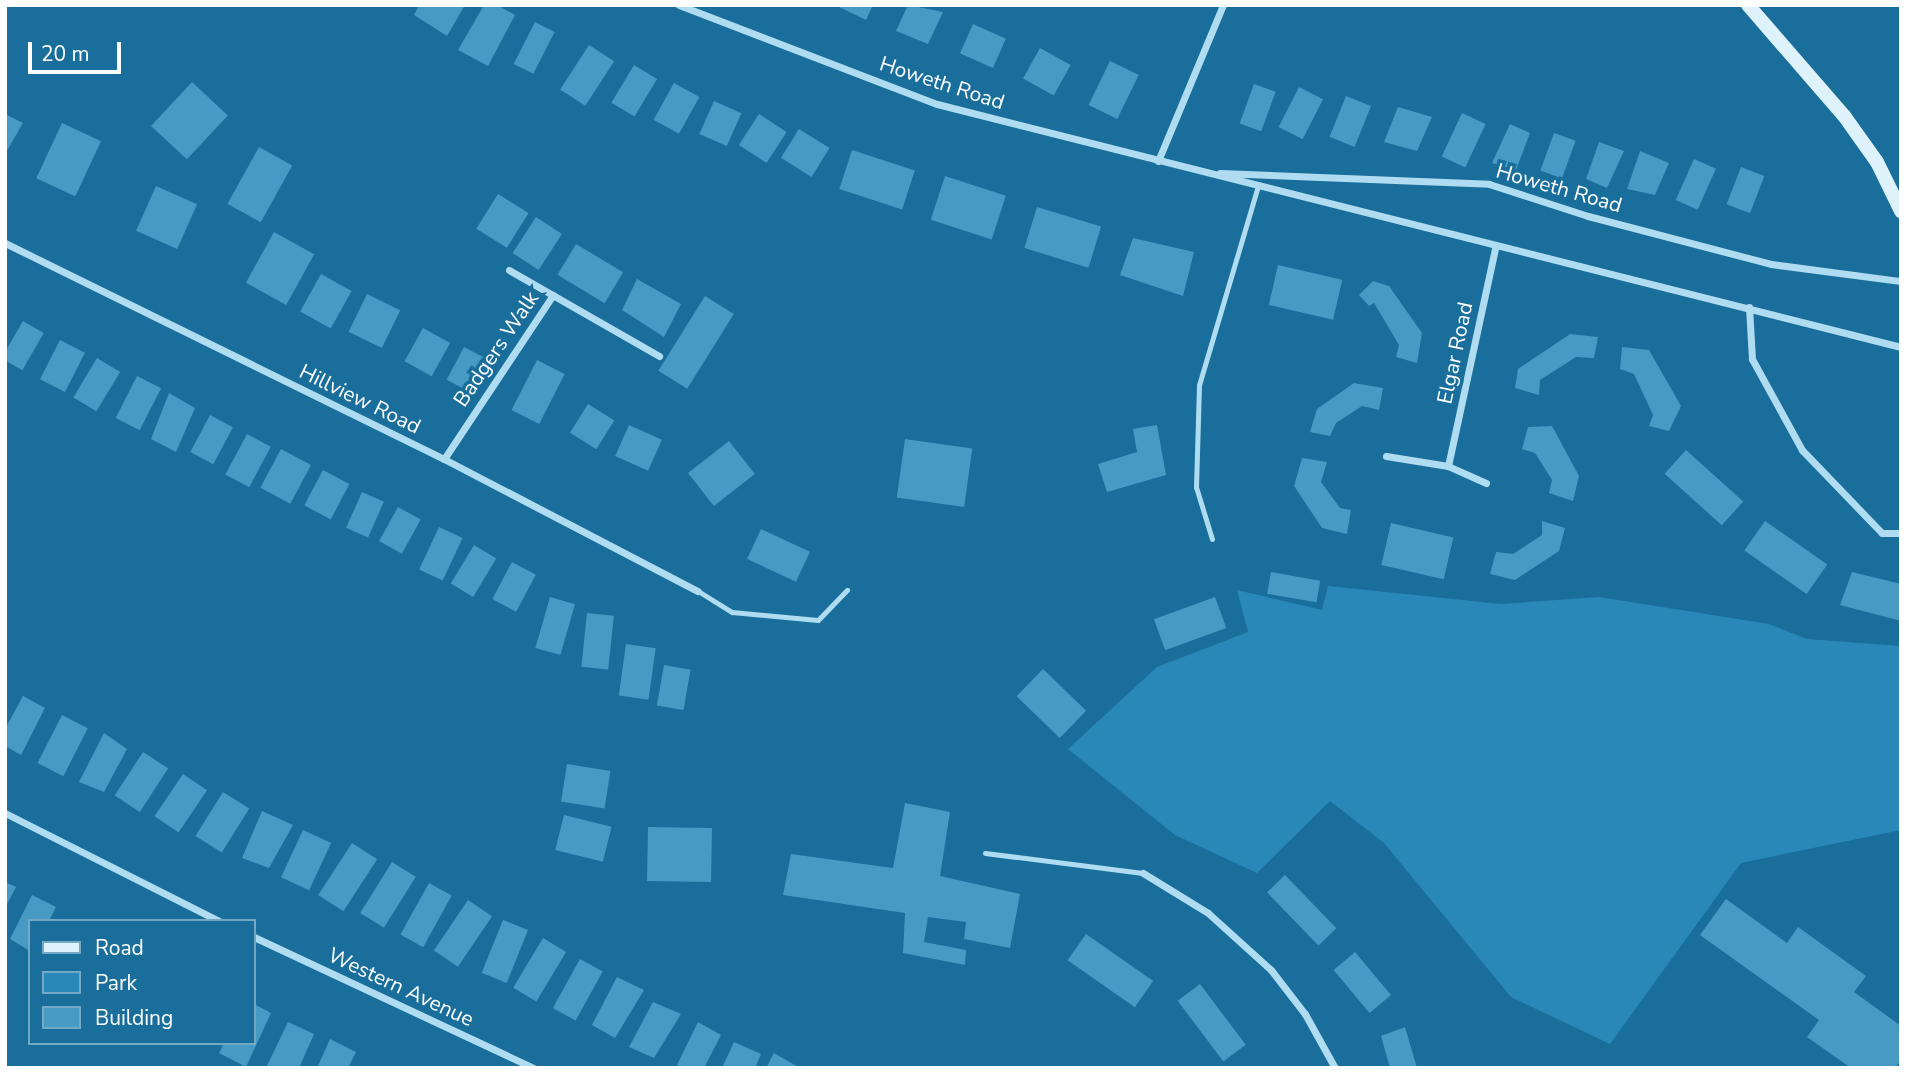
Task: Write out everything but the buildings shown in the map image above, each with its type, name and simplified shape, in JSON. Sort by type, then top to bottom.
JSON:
[{"type":"street","name":"Howeth Road","points":[[679,5],[937,104],[1495,248],[1749,307],[1901,348]]},
{"type":"street","points":[[1158,161],[1223,5]]},
{"type":"street","points":[[1748,5],[1846,117],[1877,162],[1901,211]]},
{"type":"street","name":"Howeth Road","points":[[1202,172],[1489,184],[1588,216],[1771,264],[1901,281]]},
{"type":"street","name":"Hillview Road","points":[[5,243],[444,459],[698,591]]},
{"type":"street","name":"Elgar Road","points":[[1448,466],[1495,248]]},
{"type":"street","points":[[509,270],[659,355]]},
{"type":"street","name":"Badgers Walk","points":[[444,459],[553,295]]},
{"type":"street","points":[[1749,307],[1752,359],[1802,450],[1882,533],[1901,533]]},
{"type":"street","points":[[1386,456],[1448,466],[1486,483]]},
{"type":"street","points":[[5,813],[215,919]]},
{"type":"street","points":[[1143,873],[1208,913],[1272,971],[1305,1014],[1335,1068]]},
{"type":"street","name":"Western Avenue","points":[[256,938],[534,1068]]},
{"type":"lane","points":[[1213,539],[1196,487],[1199,385],[1258,186]]},
{"type":"lane","points":[[698,591],[732,612],[818,620],[847,590]]},
{"type":"lane","points":[[985,853],[1143,873]]},
{"type":"green space","points":[[1328,586],[1501,604],[1599,597],[1769,624],[1807,639],[1901,646],[1901,830],[1741,863],[1610,1044],[1511,997],[1384,843],[1330,801],[1257,873],[1175,835],[1068,749],[1157,667],[1248,632],[1237,590],[1322,610]]}]
